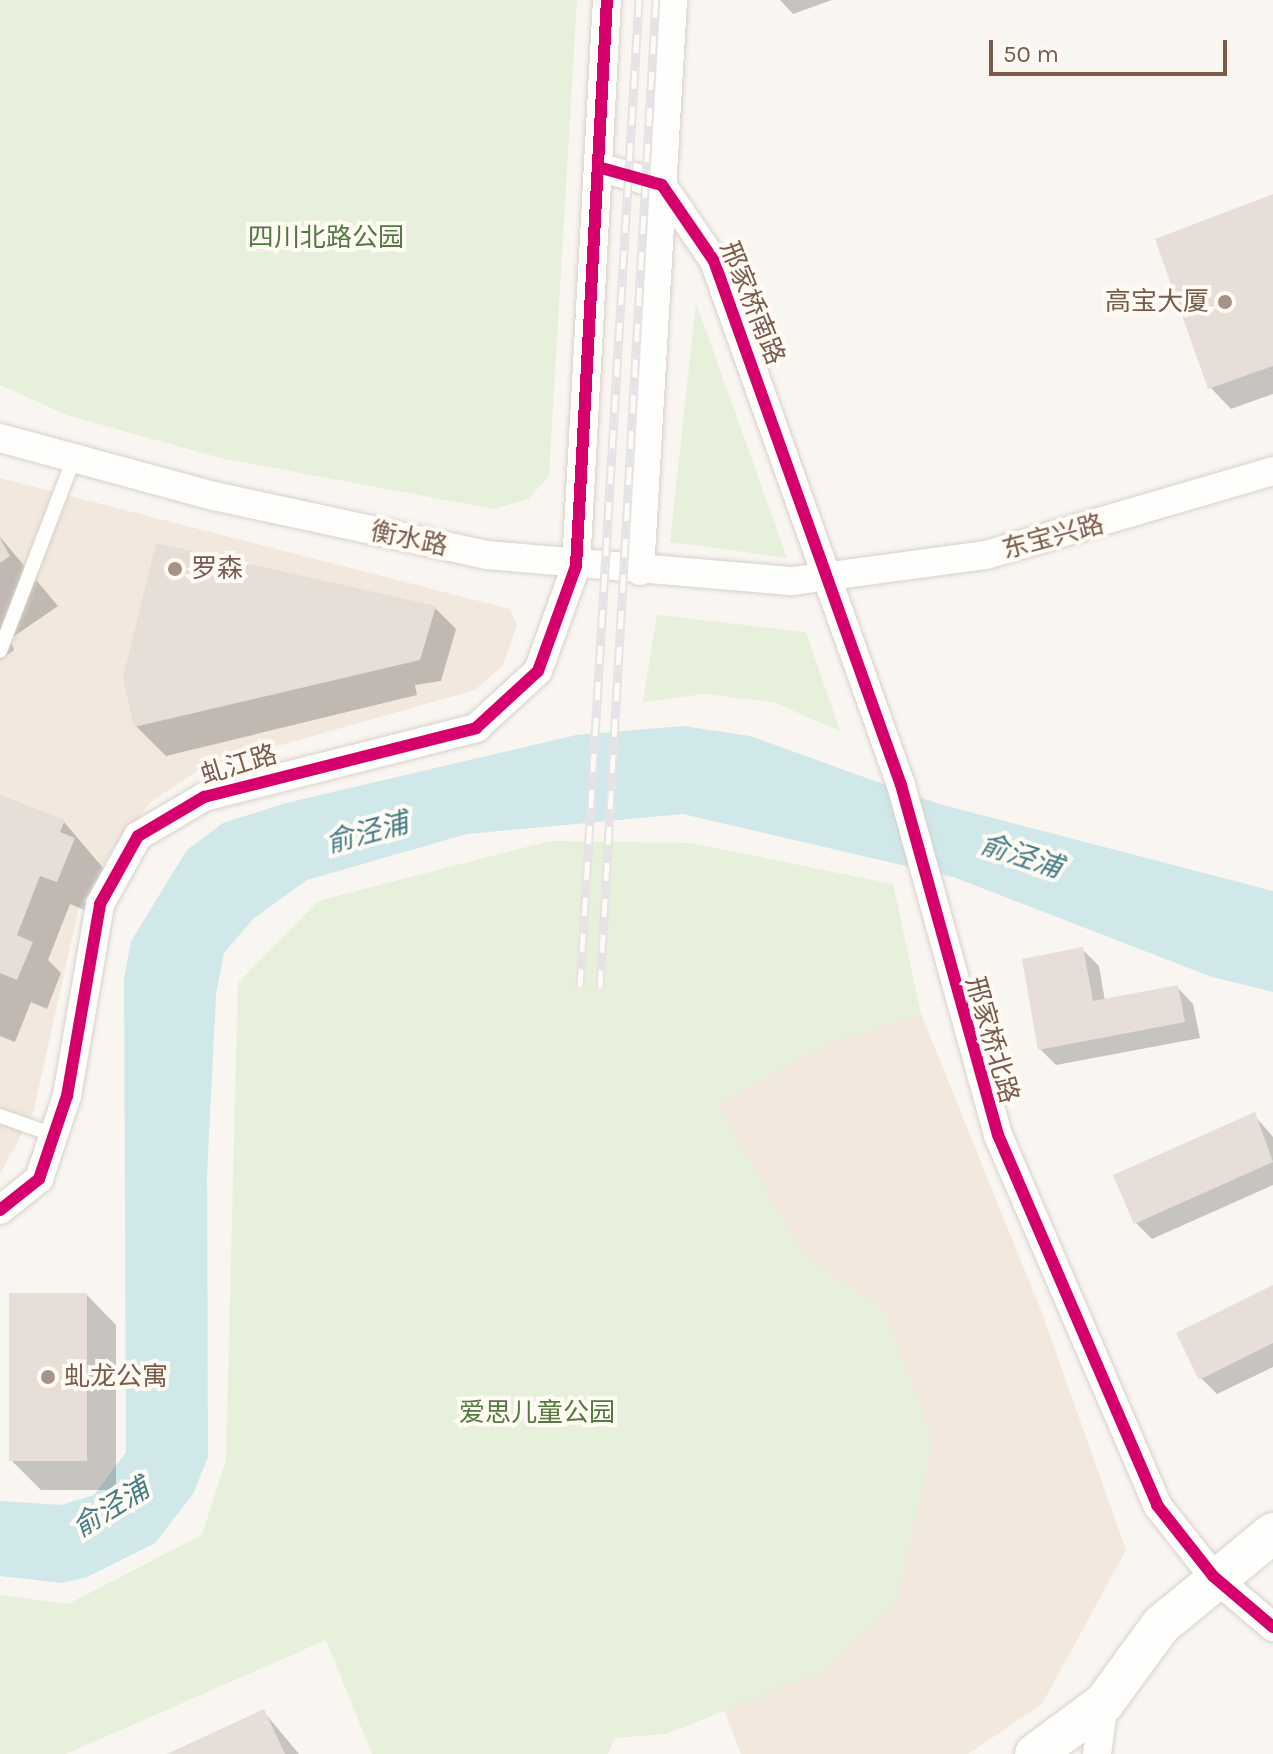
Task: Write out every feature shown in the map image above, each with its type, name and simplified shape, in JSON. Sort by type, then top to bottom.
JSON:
[{"type":"street","points":[[607,0],[598,167],[662,185]]},
{"type":"street","points":[[640,571],[673,0]]},
{"type":"street","name":"虬江路","points":[[0,1210],[39,1179],[54,1135],[92,973],[100,904],[138,836],[204,797],[476,728],[538,671],[576,566],[598,167]]},
{"type":"street","name":"邢家桥南路","points":[[662,185],[695,226],[743,330],[827,579]]},
{"type":"street","name":"衡水路","points":[[0,438],[73,461],[443,546],[576,566],[827,579]]},
{"type":"street","name":"东宝兴路","points":[[827,579],[986,555],[1273,471]]},
{"type":"street","name":"邢家桥北路","points":[[827,579],[901,785],[924,878],[1008,1161],[1125,1419],[1147,1484],[1213,1576],[1273,1627]]},
{"type":"street","points":[[1035,1754],[1104,1703],[1161,1625],[1213,1576],[1273,1533]]},
{"type":"street","points":[[1097,1754],[1104,1703]]},
{"type":"lane","points":[[0,651],[73,461]]},
{"type":"lane","points":[[0,1116],[54,1135]]},
{"type":"shaded area","points":[[0,478],[510,609],[517,625],[503,665],[475,690],[203,767],[152,801],[111,851],[79,907],[33,1113],[0,1174]]},
{"type":"shaded area","points":[[921,1014],[1042,1313],[1126,1550],[1042,1704],[968,1754],[741,1754],[724,1710],[824,1671],[896,1600],[933,1441],[884,1310],[803,1256],[718,1104],[828,1043]]},
{"type":"green space","name":"四川北路公园","points":[[0,0],[577,0],[549,475],[529,499],[494,509],[220,458],[67,415],[0,385]]},
{"type":"green space","points":[[696,303],[787,558],[670,542]]},
{"type":"green space","points":[[657,615],[806,632],[840,731],[773,702],[704,694],[643,702]]},
{"type":"green space","name":"爱思儿童公园","points":[[550,841],[691,843],[893,884],[921,1014],[828,1043],[718,1104],[803,1256],[884,1310],[933,1441],[896,1600],[824,1671],[666,1734],[615,1738],[608,1754],[372,1754],[326,1640],[66,1754],[0,1754],[0,1595],[68,1604],[202,1535],[226,1460],[238,983],[318,901]]},
{"type":"water","name":"俞泾浦","points":[[683,726],[750,736],[939,804],[1273,891],[1273,992],[1212,977],[953,877],[683,814],[467,834],[307,880],[253,919],[224,953],[216,994],[207,1174],[208,1457],[193,1494],[155,1543],[87,1577],[62,1583],[0,1576],[0,1501],[61,1505],[94,1495],[126,1452],[124,979],[131,941],[187,850],[223,823],[286,803],[576,735]]},
{"type":"building","name":"高宝大厦","points":[[1273,194],[1273,366],[1208,389],[1155,239]]},
{"type":"building","points":[[0,538],[10,556],[0,563]]},
{"type":"building","points":[[156,543],[436,606],[420,660],[134,727],[123,678]]},
{"type":"building","points":[[0,795],[65,820],[60,832],[75,838],[57,882],[40,876],[17,935],[33,942],[17,980],[0,973]]},
{"type":"building","points":[[1083,947],[1093,1001],[1178,985],[1185,1022],[1038,1050],[1022,959]]},
{"type":"building","points":[[1255,1112],[1273,1162],[1134,1224],[1113,1175]]},
{"type":"building","points":[[1273,1285],[1273,1343],[1199,1380],[1176,1333]]},
{"type":"building","name":"虬龙公寓","points":[[9,1293],[87,1293],[87,1461],[9,1461]]},
{"type":"building","points":[[264,1709],[285,1754],[167,1754]]},
{"type":"railway","points":[[580,987],[639,0]]},
{"type":"railway","points":[[600,988],[656,0]]},
{"type":"cycle path","points":[[0,1210],[39,1179],[67,1096],[100,904],[138,836],[204,797],[476,728],[538,671],[576,566],[607,0]]},
{"type":"cycle path","points":[[598,167],[662,185],[714,261],[901,785],[998,1135],[1157,1505],[1213,1576],[1273,1627]]},
{"type":"place","name":"高宝大厦","points":[[1225,302]]},
{"type":"place","name":"罗森","points":[[175,569]]},
{"type":"place","name":"虬龙公寓","points":[[48,1377]]}]
